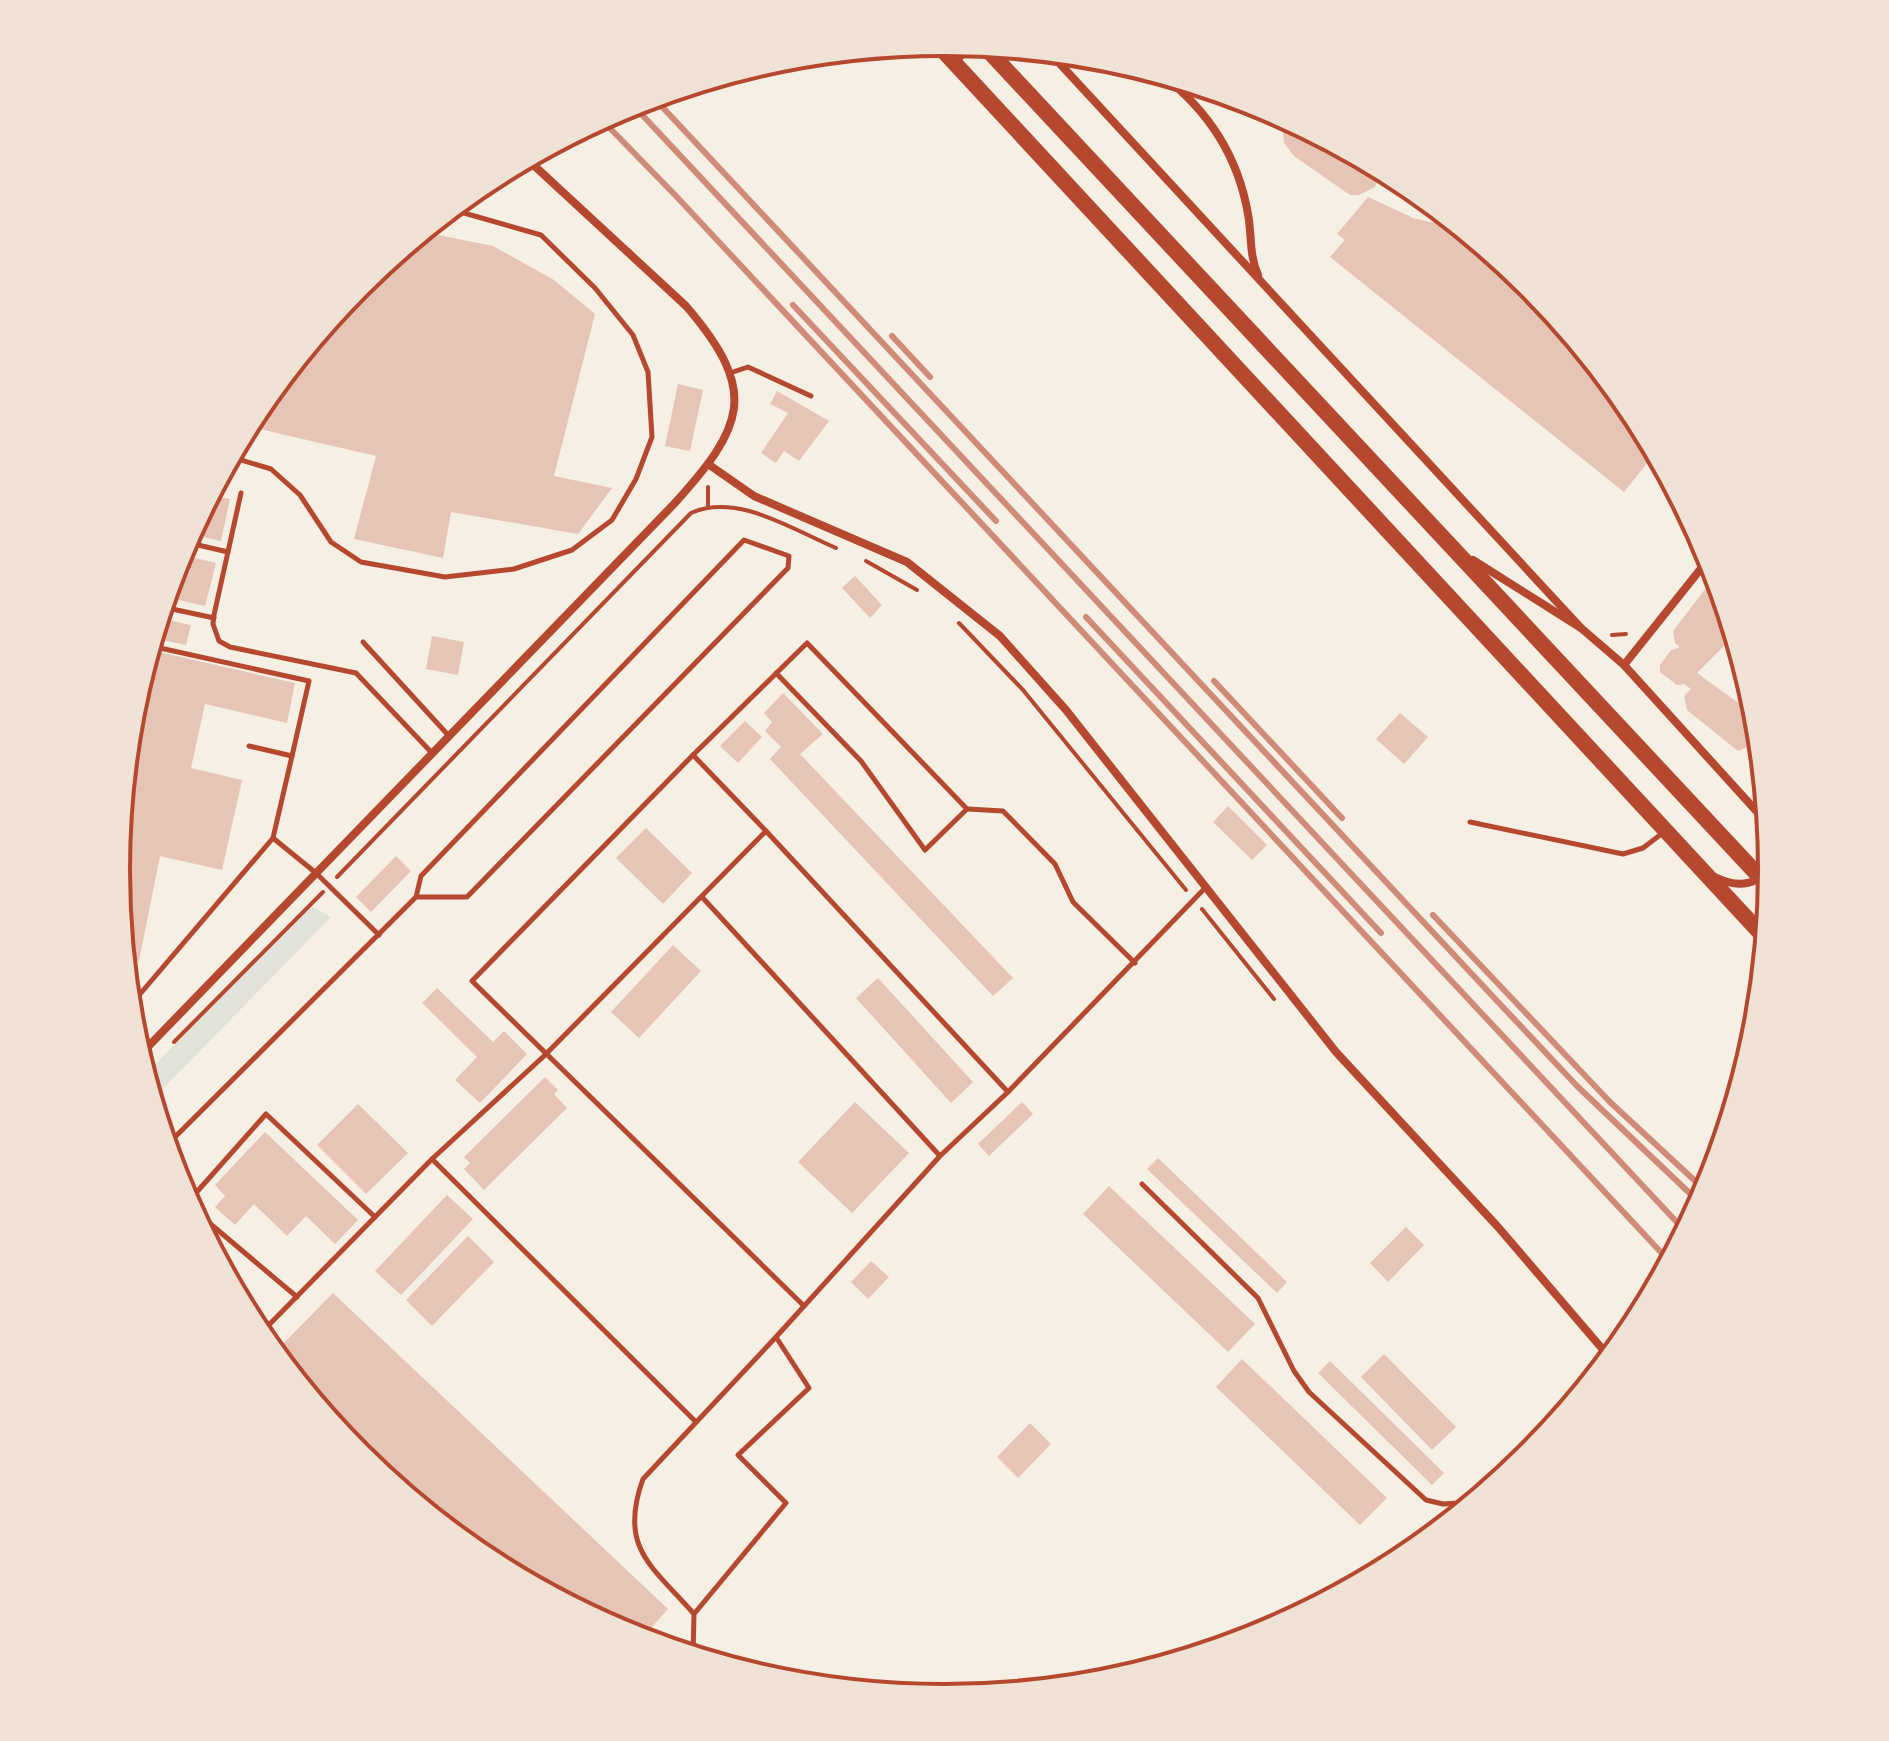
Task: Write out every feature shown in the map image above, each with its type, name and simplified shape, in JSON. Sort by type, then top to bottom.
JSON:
[{"type":"main road","points":[[948,56],[1757,929]]},
{"type":"main road","points":[[995,58],[1759,875]]},
{"type":"street","points":[[954,62],[960,57]]},
{"type":"street","points":[[1061,65],[1581,628],[1624,665],[1756,810]]},
{"type":"street","points":[[1181,92],[1197,106],[1226,146],[1239,173],[1249,223],[1251,253],[1262,284]]},
{"type":"street","points":[[150,1045],[673,505],[723,445],[732,420],[730,373],[717,345],[686,306],[535,166]]},
{"type":"street","points":[[708,464],[754,496],[907,562],[977,615],[1019,655],[1066,710],[1336,1052],[1498,1227],[1603,1350]]},
{"type":"street","points":[[1447,539],[1489,573],[1581,628]]},
{"type":"street","points":[[1624,665],[1701,569]]},
{"type":"street","points":[[1700,869],[1732,884],[1759,883]]},
{"type":"lane","points":[[241,460],[271,469],[300,495],[331,542],[361,562],[445,577],[514,569],[572,550],[612,520],[636,479],[652,437],[648,372],[633,335],[595,288],[541,235],[464,213]]},
{"type":"lane","points":[[730,373],[748,367],[811,396]]},
{"type":"lane","points":[[241,493],[214,618],[219,641],[230,647],[356,673],[432,753]]},
{"type":"lane","points":[[175,1137],[416,897],[421,876],[744,540],[789,556],[788,568],[467,897],[416,897]]},
{"type":"lane","points":[[198,545],[228,552]]},
{"type":"lane","points":[[173,609],[214,618]]},
{"type":"lane","points":[[363,642],[449,736]]},
{"type":"lane","points":[[804,1306],[544,1056],[472,981],[807,643],[967,809],[1003,811],[1055,864],[1073,902],[1135,963]]},
{"type":"lane","points":[[140,994],[273,838],[309,681],[161,648]]},
{"type":"lane","points":[[776,673],[861,761],[925,850],[967,809]]},
{"type":"lane","points":[[249,746],[292,756]]},
{"type":"lane","points":[[693,755],[1008,1092]]},
{"type":"lane","points":[[1470,822],[1623,854],[1643,848],[1665,831]]},
{"type":"lane","points":[[269,1325],[432,1159],[544,1056],[766,831]]},
{"type":"lane","points":[[273,838],[316,873],[379,935]]},
{"type":"lane","points":[[694,1614],[643,1556],[632,1520],[643,1479],[940,1156],[1008,1092],[1206,887]]},
{"type":"lane","points":[[702,897],[940,1156]]},
{"type":"lane","points":[[197,1193],[266,1114],[375,1217]]},
{"type":"lane","points":[[432,1159],[696,1422]]},
{"type":"lane","points":[[1142,1184],[1258,1298],[1301,1382],[1320,1402],[1426,1500],[1457,1503]]},
{"type":"lane","points":[[210,1223],[297,1297]]},
{"type":"lane","points":[[693,1645],[694,1614],[786,1503],[738,1455],[809,1388],[776,1337]]},
{"type":"path","points":[[166,1051],[691,513],[708,505],[733,505],[846,553]]},
{"type":"path","points":[[860,558],[899,577],[923,594]]},
{"type":"path","points":[[958,622],[1023,690],[1283,1010]]},
{"type":"shaded area","points":[[310,906],[331,917],[161,1091],[154,1065]]},
{"type":"building","points":[[1284,131],[1305,140],[1352,165],[1377,181],[1375,187],[1359,195],[1350,195],[1294,156],[1284,143]]},
{"type":"building","points":[[1368,197],[1413,218],[1440,224],[1482,258],[1557,333],[1622,418],[1649,461],[1624,492],[1330,257],[1345,240],[1337,234]]},
{"type":"building","points":[[436,235],[493,246],[554,280],[595,314],[554,476],[612,488],[578,534],[451,512],[443,558],[354,539],[376,456],[260,429],[332,333],[407,258]]},
{"type":"building","points":[[678,384],[703,390],[690,451],[665,446]]},
{"type":"building","points":[[777,391],[829,421],[799,461],[784,451],[776,463],[761,453],[788,413],[770,404]]},
{"type":"building","points":[[221,497],[230,499],[221,541],[202,537]]},
{"type":"building","points":[[193,557],[216,563],[205,606],[177,599]]},
{"type":"building","points":[[855,576],[882,605],[870,618],[842,588]]},
{"type":"building","points":[[1707,586],[1726,644],[1697,673],[1741,705],[1749,746],[1738,751],[1687,710],[1684,696],[1691,689],[1684,684],[1677,685],[1660,672],[1660,665],[1671,650],[1680,647],[1675,643],[1673,631]]},
{"type":"building","points":[[170,620],[191,625],[186,645],[164,640]]},
{"type":"building","points":[[432,636],[464,642],[458,675],[426,669]]},
{"type":"building","points":[[160,652],[295,683],[287,723],[205,704],[191,768],[242,780],[222,870],[160,856],[139,961],[135,960],[132,924],[132,817],[137,764]]},
{"type":"building","points":[[783,693],[823,734],[800,754],[1013,978],[993,996],[770,759],[781,747],[765,731],[772,722],[764,713]]},
{"type":"building","points":[[1400,713],[1428,737],[1404,764],[1376,739]]},
{"type":"building","points":[[745,721],[762,737],[738,763],[720,746]]},
{"type":"building","points":[[1228,806],[1267,845],[1252,860],[1213,822]]},
{"type":"building","points":[[646,828],[692,873],[663,904],[616,858]]},
{"type":"building","points":[[396,856],[411,871],[371,912],[356,897]]},
{"type":"building","points":[[673,945],[701,971],[639,1038],[611,1012]]},
{"type":"building","points":[[878,978],[973,1082],[951,1103],[856,998]]},
{"type":"building","points":[[437,988],[493,1042],[504,1031],[527,1054],[480,1103],[455,1080],[477,1057],[422,1003]]},
{"type":"building","points":[[545,1077],[558,1090],[554,1094],[567,1108],[484,1190],[464,1169],[470,1163],[464,1157]]},
{"type":"building","points":[[855,1102],[909,1153],[852,1213],[798,1162]]},
{"type":"building","points":[[1022,1102],[1033,1114],[989,1156],[978,1144]]},
{"type":"building","points":[[358,1104],[408,1153],[366,1194],[317,1145]]},
{"type":"building","points":[[265,1132],[358,1220],[335,1244],[306,1216],[287,1236],[254,1204],[235,1225],[215,1207],[225,1196],[215,1185]]},
{"type":"building","points":[[1158,1158],[1287,1282],[1277,1293],[1147,1169]]},
{"type":"building","points":[[1109,1186],[1255,1324],[1228,1352],[1083,1214]]},
{"type":"building","points":[[447,1195],[473,1219],[401,1295],[375,1271]]},
{"type":"building","points":[[1406,1227],[1424,1245],[1388,1282],[1370,1263]]},
{"type":"building","points":[[468,1236],[494,1262],[432,1326],[406,1300]]},
{"type":"building","points":[[871,1261],[889,1277],[868,1299],[851,1282]]},
{"type":"building","points":[[333,1293],[668,1609],[650,1629],[584,1601],[492,1548],[407,1483],[332,1408],[282,1344]]},
{"type":"building","points":[[1384,1354],[1456,1427],[1432,1450],[1361,1377]]},
{"type":"building","points":[[1242,1359],[1387,1498],[1360,1525],[1216,1387]]},
{"type":"building","points":[[1330,1361],[1444,1473],[1432,1485],[1318,1373]]},
{"type":"building","points":[[1030,1423],[1051,1444],[1018,1478],[997,1457]]},
{"type":"railway","points":[[662,107],[1577,1086],[1691,1195]]},
{"type":"railway","points":[[642,115],[1678,1224]]},
{"type":"railway","points":[[610,128],[1663,1254]]},
{"type":"railway","points":[[793,305],[996,521]]},
{"type":"railway","points":[[892,336],[930,377]]},
{"type":"railway","points":[[1086,617],[1381,933]]},
{"type":"railway","points":[[1214,681],[1342,818]]},
{"type":"railway","points":[[1433,915],[1610,1102],[1697,1183]]}]
